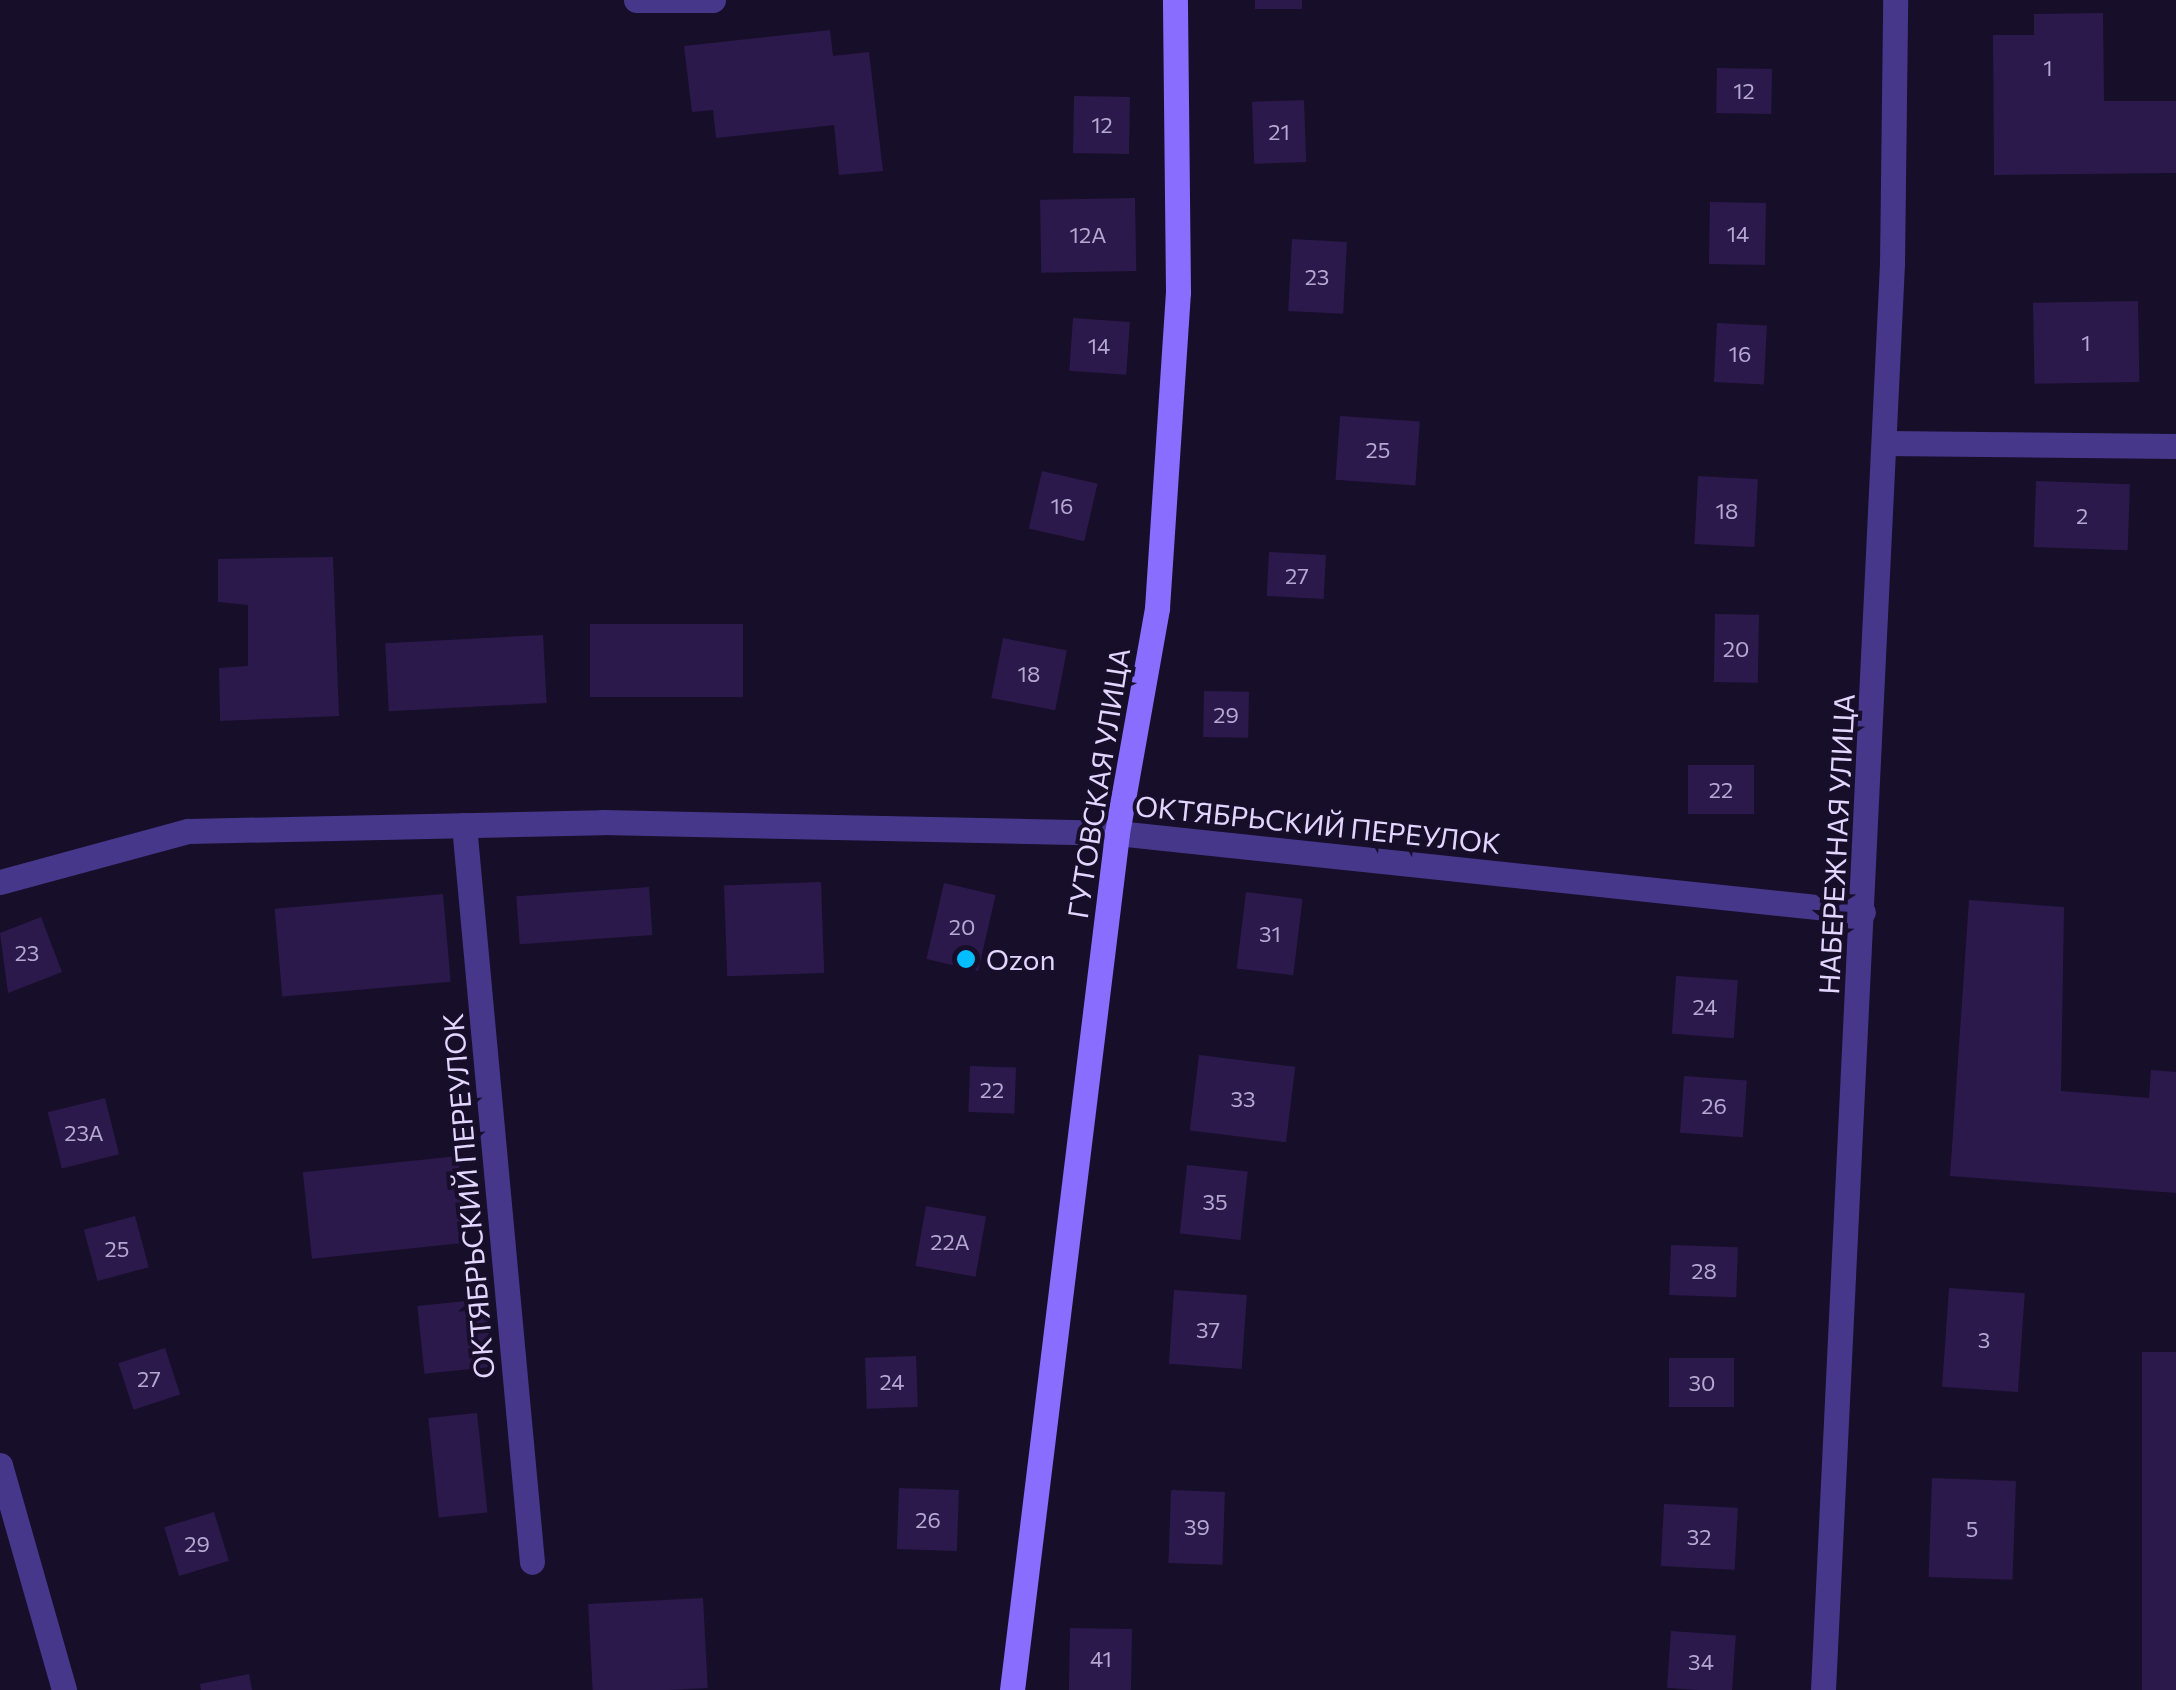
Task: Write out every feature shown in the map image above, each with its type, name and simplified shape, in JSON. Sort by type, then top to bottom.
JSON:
[{"type":"street","points":[[636,0],[714,0]]},
{"type":"street","name":"ГУТОВСКАЯ УЛИЦА","points":[[1012,1690],[1117,833],[1157,608],[1178,292],[1175,0]]},
{"type":"street","name":"НАБЕРЕЖНАЯ УЛИЦА","points":[[1823,1690],[1884,443],[1895,0]]},
{"type":"street","points":[[1884,443],[2176,446]]},
{"type":"street","name":"ОКТЯБРЬСКИЙ ПЕРЕУЛОК","points":[[464,825],[532,1562]]},
{"type":"street","name":"ОКТЯБРЬСКИЙ ПЕРЕУЛОК","points":[[0,882],[188,831],[464,825],[1117,833],[1863,912]]},
{"type":"street","points":[[0,1466],[64,1690]]},
{"type":"building","points":[[1255,0],[1302,0],[1302,9],[1255,9]]},
{"type":"building","points":[[2103,13],[2104,101],[2176,101],[2176,173],[1994,175],[1993,35],[2034,35],[2034,14]]},
{"type":"building","points":[[830,30],[833,56],[869,52],[883,171],[839,175],[834,125],[716,138],[713,110],[692,112],[684,46]]},
{"type":"building","points":[[1717,68],[1772,69],[1771,114],[1716,113]]},
{"type":"building","points":[[1074,96],[1130,97],[1129,154],[1073,153]]},
{"type":"building","points":[[1304,100],[1306,162],[1254,164],[1252,102]]},
{"type":"building","points":[[1135,198],[1136,271],[1041,273],[1040,200]]},
{"type":"building","points":[[1710,202],[1766,203],[1765,265],[1709,264]]},
{"type":"building","points":[[1292,239],[1347,242],[1343,314],[1288,311]]},
{"type":"building","points":[[2138,301],[2139,382],[2034,384],[2033,303]]},
{"type":"building","points":[[1073,318],[1130,322],[1126,375],[1069,371]]},
{"type":"building","points":[[1717,323],[1767,326],[1764,385],[1714,382]]},
{"type":"building","points":[[1340,416],[1420,422],[1415,485],[1336,480]]},
{"type":"building","points":[[1042,471],[1098,484],[1084,541],[1029,528]]},
{"type":"building","points":[[1698,476],[1758,479],[1754,547],[1694,544]]},
{"type":"building","points":[[2036,481],[2130,484],[2128,550],[2034,547]]},
{"type":"building","points":[[1269,552],[1326,555],[1324,599],[1267,596]]},
{"type":"building","points":[[333,557],[339,716],[220,721],[219,668],[248,666],[248,605],[218,602],[218,559]]},
{"type":"building","points":[[1715,614],[1759,615],[1758,683],[1714,682]]},
{"type":"building","points":[[590,624],[743,624],[743,697],[590,697]]},
{"type":"building","points":[[543,635],[547,703],[389,711],[385,643]]},
{"type":"building","points":[[1003,638],[1067,650],[1055,710],[991,698]]},
{"type":"building","points":[[1204,691],[1249,692],[1248,738],[1203,737]]},
{"type":"building","points":[[1688,765],[1754,765],[1754,814],[1688,814]]},
{"type":"building","points":[[821,882],[824,973],[727,976],[724,885]]},
{"type":"building","points":[[944,883],[996,895],[978,971],[926,959]]},
{"type":"building","points":[[649,887],[652,935],[520,944],[516,896]]},
{"type":"building","points":[[1246,892],[1303,899],[1293,975],[1237,968]]},
{"type":"building","points":[[443,894],[451,982],[282,996],[275,909]]},
{"type":"building","points":[[1969,900],[2064,907],[2061,1091],[2149,1098],[2151,1070],[2176,1072],[2176,1193],[1950,1176]]},
{"type":"building","points":[[41,917],[62,972],[8,993],[0,933]]},
{"type":"building","points":[[1676,976],[1738,980],[1734,1038],[1672,1034]]},
{"type":"building","points":[[1199,1055],[1295,1067],[1286,1142],[1190,1130]]},
{"type":"building","points":[[970,1066],[1016,1068],[1014,1114],[968,1112]]},
{"type":"building","points":[[1684,1076],[1747,1080],[1743,1137],[1680,1133]]},
{"type":"building","points":[[105,1098],[119,1154],[62,1169],[48,1112]]},
{"type":"building","points":[[458,1156],[467,1243],[312,1259],[303,1172]]},
{"type":"building","points":[[1187,1165],[1248,1171],[1240,1240],[1180,1234]]},
{"type":"building","points":[[926,1206],[986,1217],[975,1277],[915,1266]]},
{"type":"building","points":[[135,1216],[149,1267],[98,1281],[84,1230]]},
{"type":"building","points":[[1671,1245],[1738,1247],[1736,1297],[1669,1295]]},
{"type":"building","points":[[1949,1288],[2025,1293],[2018,1392],[1942,1387]]},
{"type":"building","points":[[1174,1290],[1247,1295],[1242,1369],[1169,1364]]},
{"type":"building","points":[[485,1299],[492,1367],[424,1374],[417,1306]]},
{"type":"building","points":[[165,1348],[180,1395],[134,1410],[118,1363]]},
{"type":"building","points":[[2142,1352],[2176,1352],[2176,1690],[2142,1690]]},
{"type":"building","points":[[916,1356],[918,1407],[867,1409],[865,1358]]},
{"type":"building","points":[[1669,1358],[1734,1358],[1734,1407],[1669,1407]]},
{"type":"building","points":[[477,1413],[487,1512],[439,1518],[428,1418]]},
{"type":"building","points":[[1932,1478],[2016,1481],[2012,1580],[1929,1577]]},
{"type":"building","points":[[899,1488],[959,1490],[957,1551],[897,1549]]},
{"type":"building","points":[[1171,1490],[1225,1492],[1222,1565],[1168,1563]]},
{"type":"building","points":[[1664,1504],[1738,1508],[1735,1570],[1661,1566]]},
{"type":"building","points":[[214,1512],[229,1561],[179,1576],[164,1527]]},
{"type":"building","points":[[703,1598],[708,1688],[593,1690],[588,1604]]},
{"type":"building","points":[[1070,1628],[1132,1629],[1131,1690],[1069,1690]]},
{"type":"building","points":[[1671,1631],[1736,1636],[1732,1690],[1667,1688]]},
{"type":"building","points":[[249,1674],[252,1690],[201,1690],[200,1684]]},
{"type":"place","name":"Ozon","points":[[966,959]]}]
